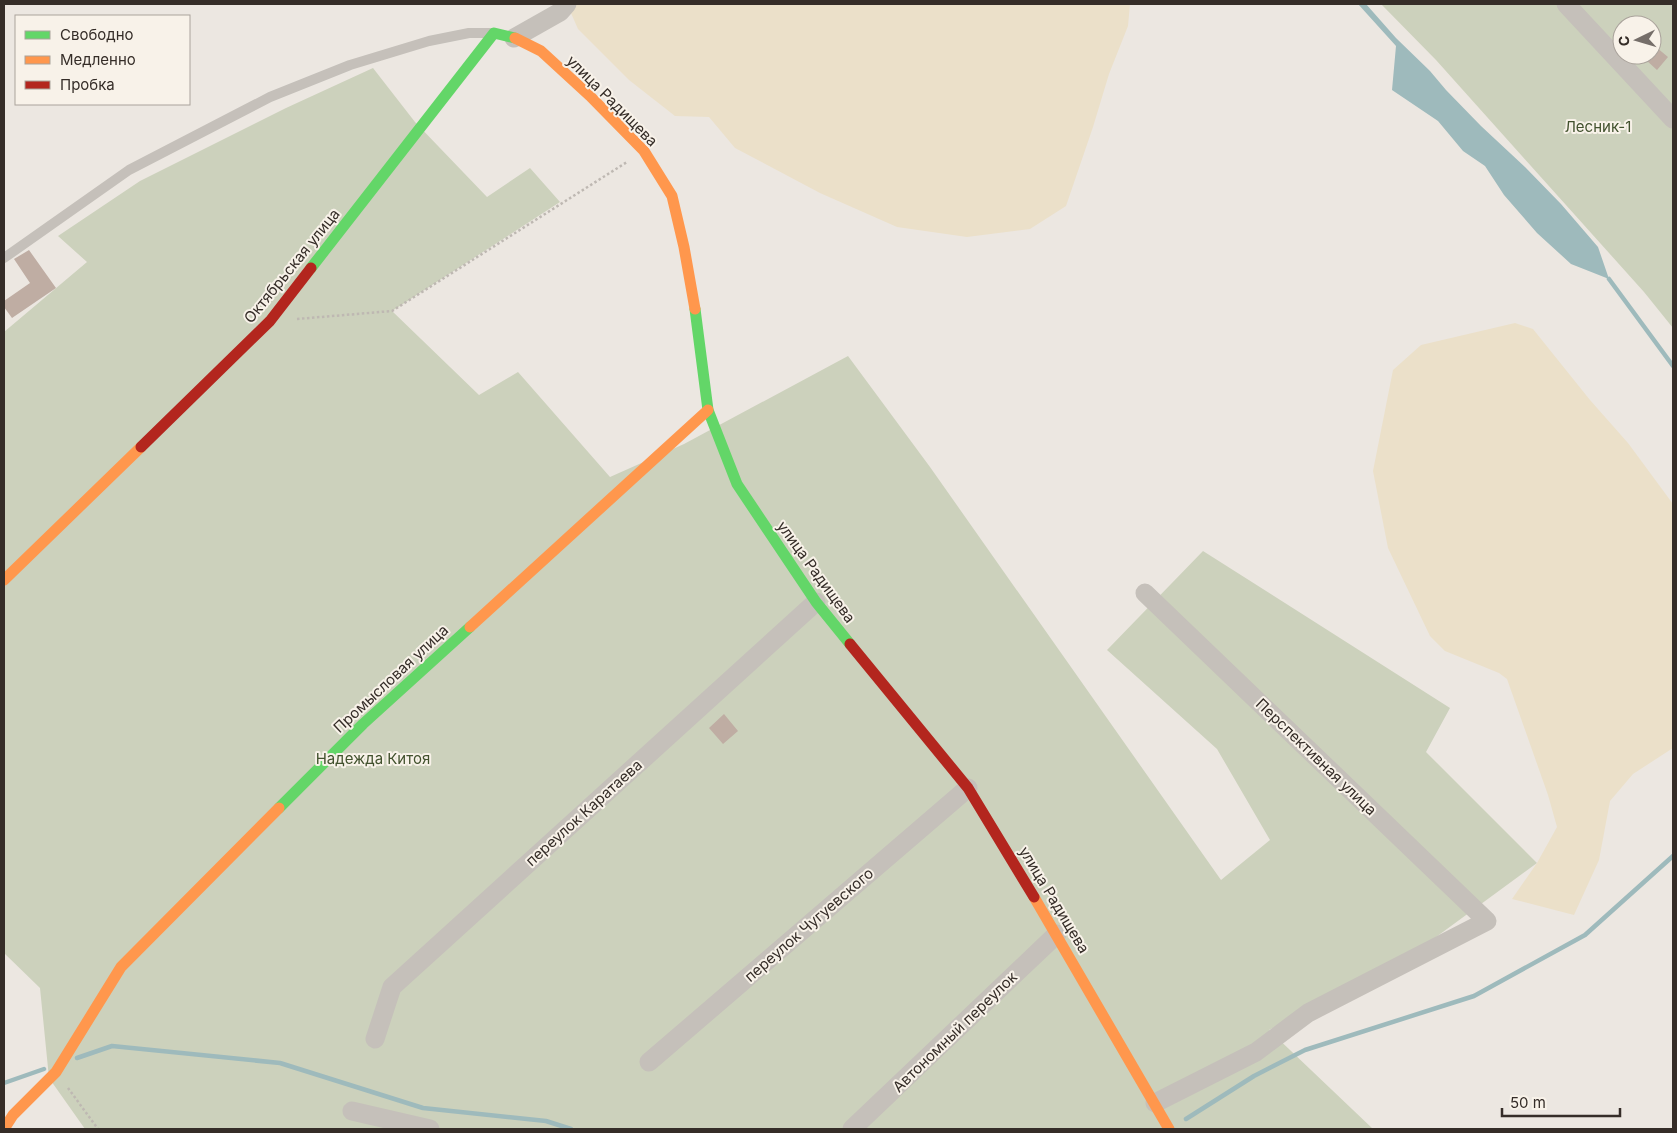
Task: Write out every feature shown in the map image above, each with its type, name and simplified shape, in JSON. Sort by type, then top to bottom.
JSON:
[{"type":"street","points":[[514,38],[560,12],[567,4]]},
{"type":"street","points":[[1566,4],[1673,119]]},
{"type":"street","name":"улица Радищева","points":[[494,32],[514,38],[541,51],[590,96],[644,151],[672,196],[695,306],[708,410],[737,484],[816,602],[968,788],[1057,934],[1169,1129]]},
{"type":"street","name":"Октябрьская улица","points":[[4,580],[270,321],[494,32]]},
{"type":"street","name":"Промысловая улица","points":[[4,1129],[13,1115],[56,1072],[121,967],[363,724],[708,410]]},
{"type":"street","name":"Перспективная улица","points":[[1145,593],[1487,921],[1308,1013],[1256,1052],[1155,1103]]},
{"type":"street","name":"переулок Каратаева","points":[[375,1039],[392,987],[816,602]]},
{"type":"street","name":"переулок Чугуевского","points":[[649,1062],[968,788]]},
{"type":"street","name":"Автономный переулок","points":[[852,1129],[1057,934]]},
{"type":"street","points":[[352,1111],[430,1129]]},
{"type":"lane","points":[[4,258],[129,170],[270,98],[350,65],[429,41],[469,33],[494,32]]},
{"type":"path","points":[[270,321],[392,311],[644,151]]},
{"type":"path","points":[[56,1072],[98,1129]]},
{"type":"green space","name":"Лесник-1","points":[[1381,4],[1673,4],[1673,328],[1644,292],[1436,60]]},
{"type":"green space","name":"Надежда Китоя","points":[[373,68],[415,122],[487,197],[530,168],[560,202],[392,311],[479,395],[518,372],[610,477],[684,444],[848,356],[930,467],[1221,880],[1270,840],[1217,749],[1107,650],[1203,551],[1450,708],[1426,752],[1537,863],[1402,962],[1269,1030],[1373,1129],[85,1129],[49,1078],[40,988],[4,953],[4,332],[87,262],[58,236],[140,181],[286,108]]},
{"type":"sand","points":[[567,4],[1130,4],[1128,26],[1109,74],[1066,206],[1030,229],[967,237],[897,227],[820,193],[735,148],[709,117],[675,116],[629,80],[578,29]]},
{"type":"sand","points":[[1515,323],[1533,329],[1590,400],[1628,443],[1673,504],[1673,748],[1633,774],[1610,801],[1599,860],[1574,915],[1512,899],[1537,863],[1557,827],[1548,795],[1507,679],[1499,673],[1445,651],[1430,636],[1388,548],[1373,471],[1393,370],[1421,345]]},
{"type":"water","points":[[1358,4],[1366,4],[1481,126],[1561,204],[1598,247],[1609,279],[1571,264],[1537,233],[1504,195],[1485,166],[1463,151],[1438,121],[1392,90],[1396,46]]},
{"type":"building","points":[[1662,52],[1668,57],[1662,64]]},
{"type":"building","points":[[1652,65],[1661,65],[1657,70]]},
{"type":"building","points":[[29,250],[56,288],[12,318],[4,307],[4,301],[30,283],[14,259]]},
{"type":"building","points":[[724,714],[738,731],[723,744],[709,728]]},
{"type":"waterway","points":[[1609,279],[1673,366]]},
{"type":"waterway","points":[[1186,1119],[1254,1076],[1305,1050],[1474,996],[1585,935],[1673,856]]},
{"type":"waterway","points":[[77,1058],[112,1046],[280,1063],[423,1108],[546,1121],[571,1129]]},
{"type":"waterway","points":[[4,1083],[44,1069]]},
{"type":"traffic: fast","points":[[311,268],[494,33],[515,38]]},
{"type":"traffic: fast","points":[[695,309],[708,410],[737,484],[816,602],[850,644]]},
{"type":"traffic: fast","points":[[279,808],[363,724],[470,627]]},
{"type":"traffic: slow","points":[[515,38],[541,51],[590,96],[644,151],[672,196],[684,247],[695,309]]},
{"type":"traffic: slow","points":[[470,627],[708,410]]},
{"type":"traffic: slow","points":[[4,580],[141,447]]},
{"type":"traffic: slow","points":[[4,1129],[13,1115],[56,1072],[121,967],[279,808]]},
{"type":"traffic: slow","points":[[1034,897],[1169,1129]]},
{"type":"traffic: jam","points":[[141,447],[270,321],[311,268]]},
{"type":"traffic: jam","points":[[850,644],[968,788],[1034,897]]}]
